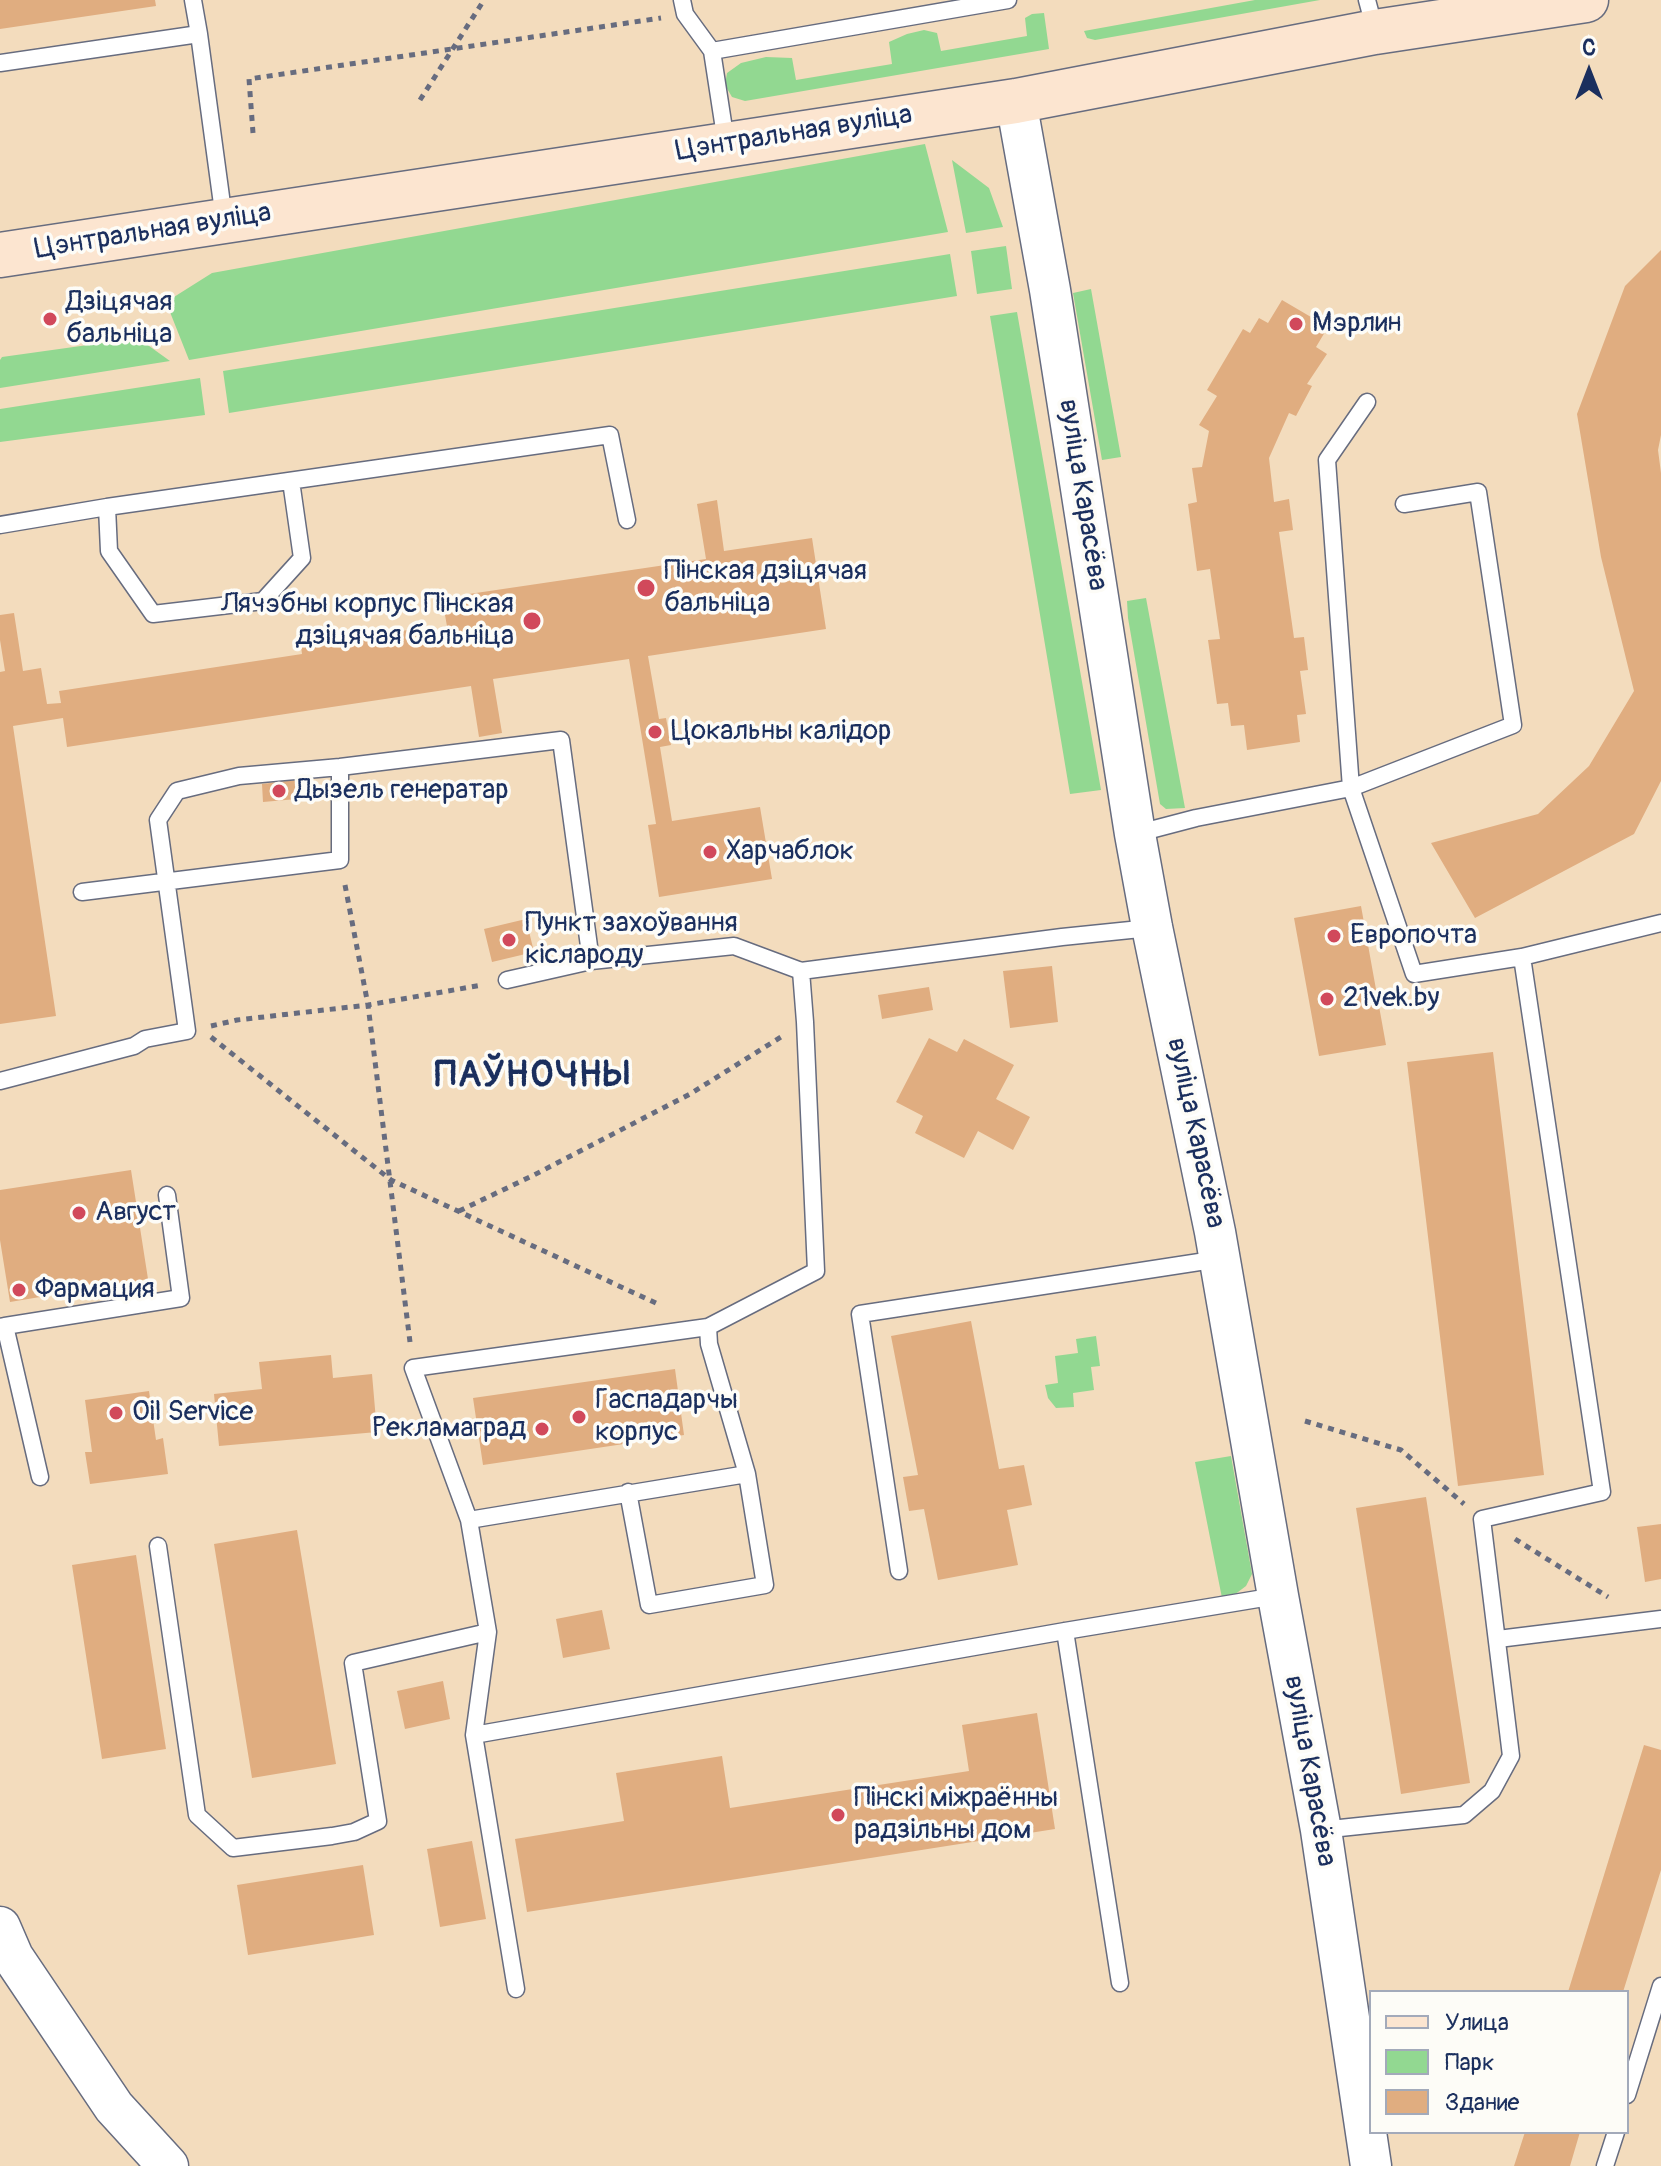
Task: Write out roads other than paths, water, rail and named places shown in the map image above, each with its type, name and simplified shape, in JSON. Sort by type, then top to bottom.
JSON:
[{"type":"main road","name":"Цэнтральная вуліца","points":[[0,255],[1016,101],[1371,16],[1586,0]]},
{"type":"street","name":"вуліца Карасёва","points":[[1016,101],[1050,290],[1135,834],[1220,1258],[1321,1830],[1371,2166]]},
{"type":"street","points":[[4,1949],[114,2107],[168,2166]]},
{"type":"lane","points":[[193,0],[224,220]]},
{"type":"lane","points":[[712,51],[922,8],[1008,0]]},
{"type":"lane","points":[[684,7],[712,51],[727,144]]},
{"type":"lane","points":[[0,63],[199,34]]},
{"type":"lane","points":[[1367,402],[1327,460],[1351,788],[1414,974],[1522,957],[1661,923]]},
{"type":"lane","points":[[0,525],[610,435],[627,520]]},
{"type":"lane","points":[[107,507],[109,551],[153,614],[263,601],[302,558],[291,481]]},
{"type":"lane","points":[[1135,834],[1196,818],[1351,788],[1513,725],[1478,492],[1404,504]]},
{"type":"lane","points":[[0,1081],[134,1046],[145,1039],[187,1031],[158,820],[177,791],[239,776],[561,740],[591,961]]},
{"type":"lane","points":[[82,892],[340,860],[340,767]]},
{"type":"lane","points":[[507,980],[591,961],[734,946],[801,971],[1152,927]]},
{"type":"lane","points":[[1321,1830],[1464,1815],[1492,1791],[1511,1756],[1482,1519],[1602,1492],[1522,957]]},
{"type":"lane","points":[[516,1989],[474,1735],[488,1632],[469,1520],[413,1368],[708,1327],[816,1271],[801,971]]},
{"type":"lane","points":[[40,1477],[2,1326],[181,1298],[167,1195]]},
{"type":"lane","points":[[899,1571],[860,1314],[1220,1258]]},
{"type":"lane","points":[[628,1492],[649,1605],[765,1585],[747,1474],[709,1344],[708,1327]]},
{"type":"lane","points":[[469,1520],[747,1474]]},
{"type":"lane","points":[[158,1546],[197,1815],[233,1848],[354,1832],[378,1821],[353,1663],[488,1632]]},
{"type":"lane","points":[[474,1735],[1278,1596]]},
{"type":"lane","points":[[1498,1639],[1661,1619]]},
{"type":"lane","points":[[1065,1631],[1120,1983]]},
{"type":"lane","points":[[1629,2089],[1661,1986]]},
{"type":"lane","points":[[1605,2166],[1615,2134]]},
{"type":"place","name":"Дзіцячая бальніца","points":[[50,319]]},
{"type":"place","name":"Мэрлин","points":[[1296,324]]},
{"type":"place","name":"Пінская дзіцячая бальніца","points":[[646,588]]},
{"type":"place","name":"Лячэбны корпус Пінская дзіцячая бальніца","points":[[532,621]]},
{"type":"place","name":"Цокальны калідор","points":[[655,732]]},
{"type":"place","name":"Дызель генератар","points":[[279,791]]},
{"type":"place","name":"Харчаблок","points":[[710,852]]},
{"type":"place","name":"Европочта","points":[[1334,936]]},
{"type":"place","name":"Пункт захоўвання кіслароду","points":[[509,940]]},
{"type":"place","name":"21vek.by","points":[[1327,999]]},
{"type":"place","name":"Август","points":[[79,1213]]},
{"type":"place","name":"Фармация","points":[[19,1290]]},
{"type":"place","name":"Oil Service","points":[[116,1413]]},
{"type":"place","name":"Гаспадарчы корпус","points":[[579,1417]]},
{"type":"place","name":"Рекламаград","points":[[542,1429]]},
{"type":"place","name":"Пінскі міжраённы радзільны дом","points":[[838,1815]]},
{"type":"district","name":"ПАЎНОЧНЫ","points":[[533,1077]]}]
